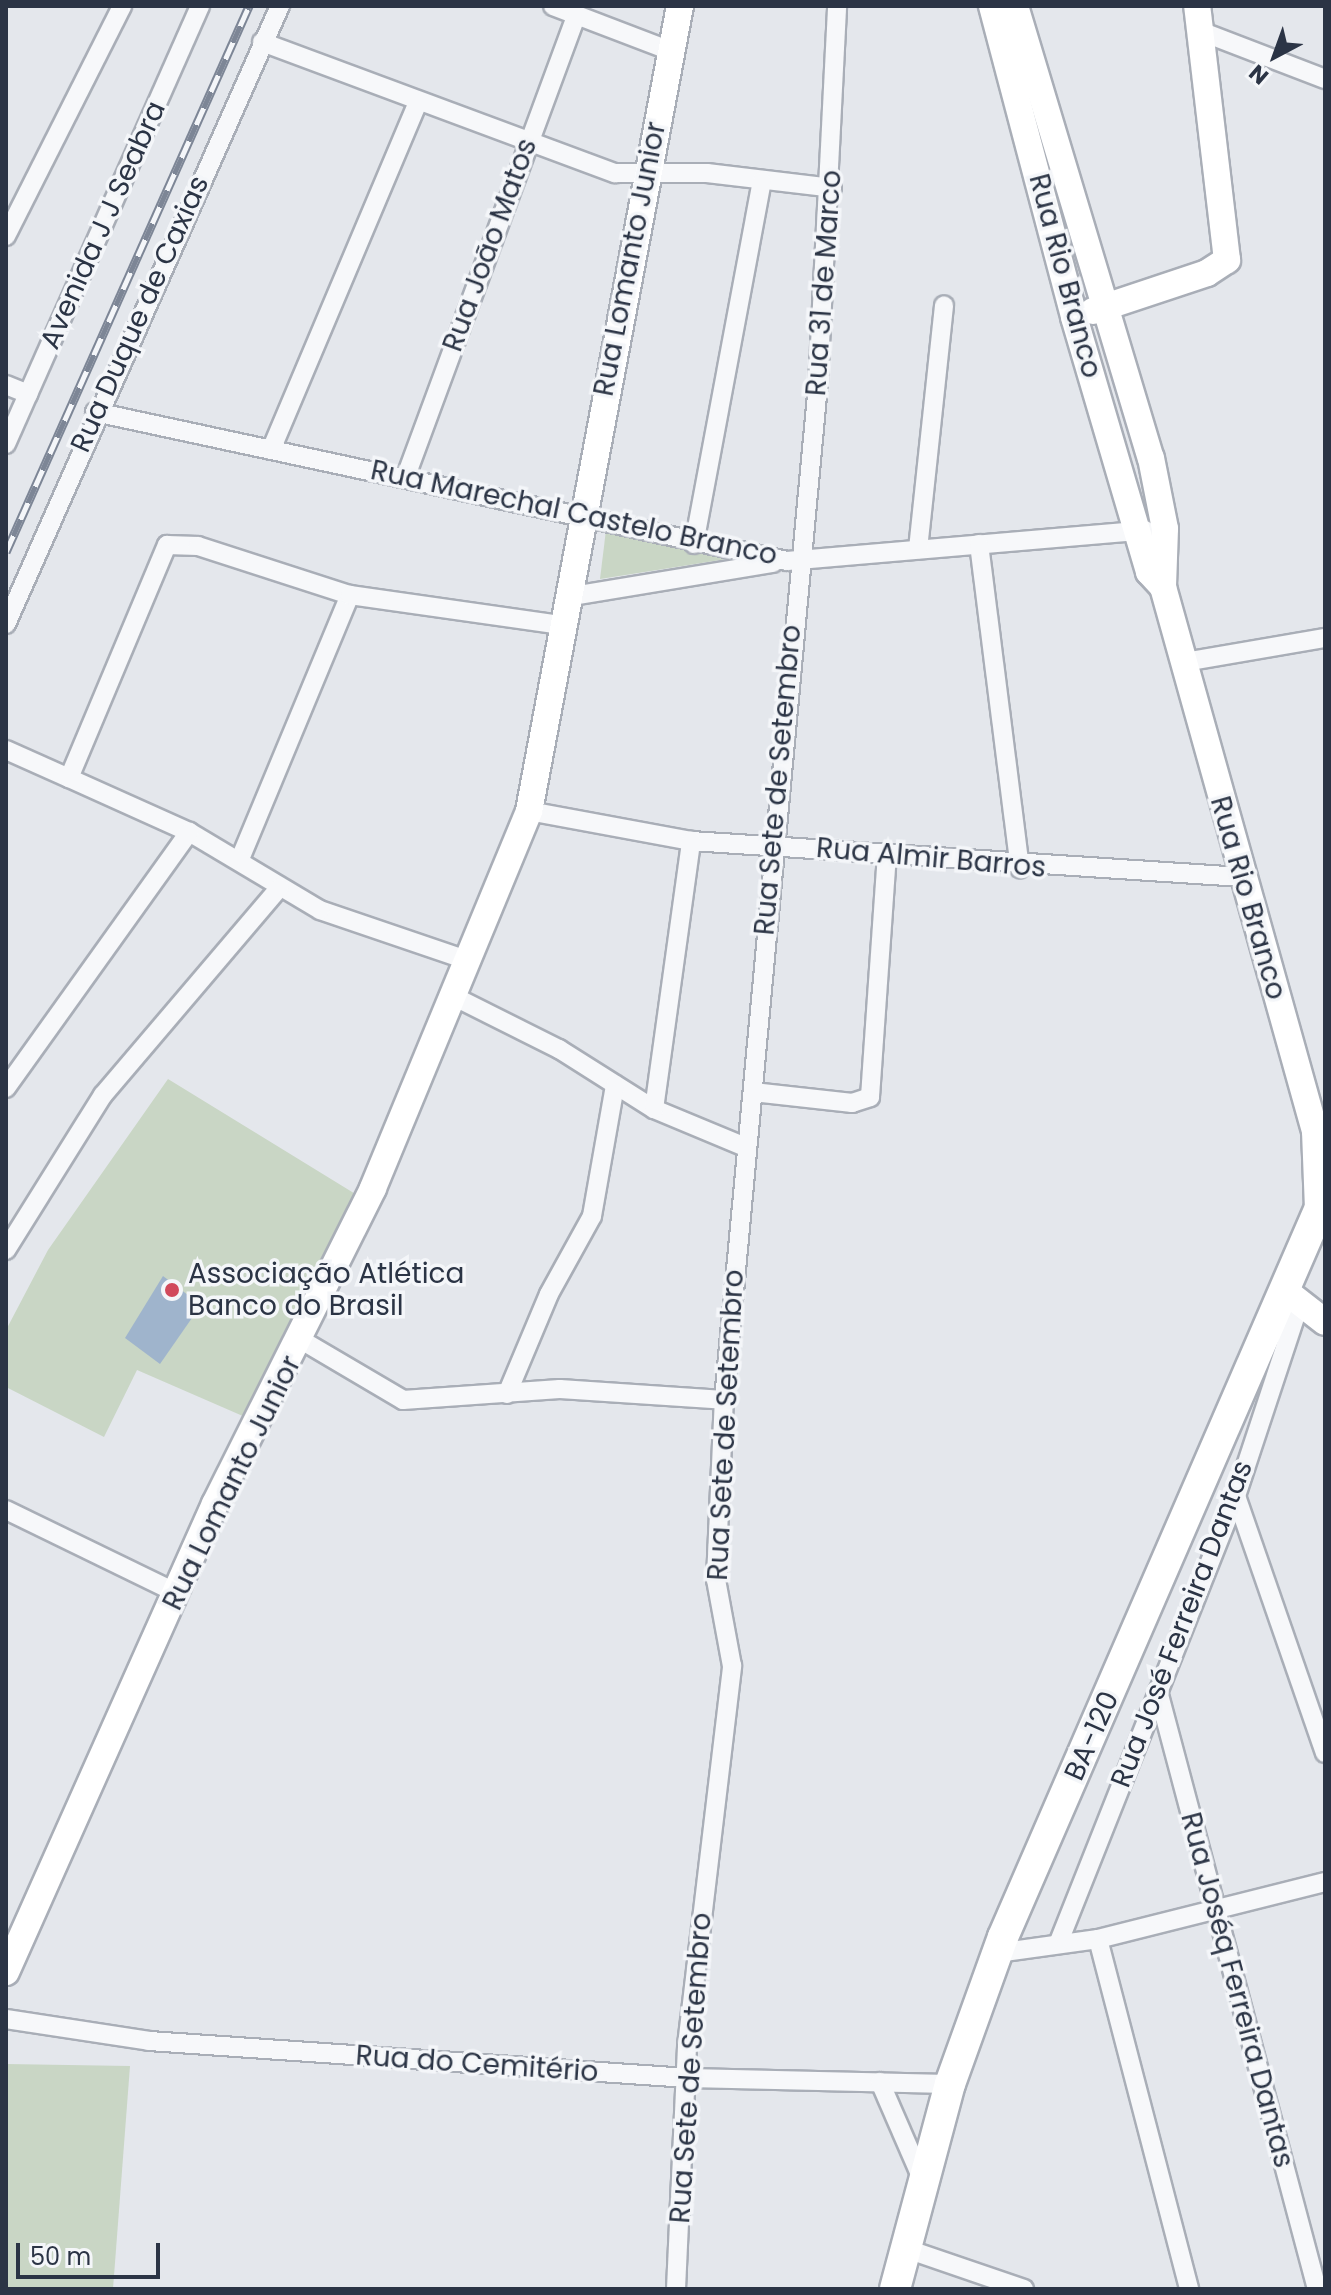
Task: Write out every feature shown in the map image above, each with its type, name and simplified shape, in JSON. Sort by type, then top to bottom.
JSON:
[{"type":"main road","name":"BA-120","points":[[895,2289],[950,2084],[997,1953],[1292,1296],[1322,1184]]},
{"type":"street","points":[[6,236],[122,6]]},
{"type":"street","name":"Avenida J J Seabra","points":[[6,444],[199,6]]},
{"type":"street","name":"Rua Duque de Caxias","points":[[6,624],[95,412],[280,6]]},
{"type":"street","points":[[553,6],[668,50]]},
{"type":"street","name":"Rua Lomanto Junior","points":[[6,1972],[175,1592],[303,1341],[529,811],[581,512],[648,178],[668,50],[680,6]]},
{"type":"street","name":"Rua 31 de Marco","points":[[792,560],[832,188],[837,6]]},
{"type":"street","name":"Rua Rio Branco","points":[[992,6],[1074,317],[1136,531],[1149,572],[1163,587]]},
{"type":"street","name":"Rua Rio Branco","points":[[1015,6],[1108,307],[1165,529],[1163,587],[1322,1184]]},
{"type":"street","name":"Rua João Matos","points":[[406,476],[526,143],[576,16]]},
{"type":"street","points":[[1074,317],[1207,273],[1229,251],[1198,18]]},
{"type":"street","points":[[1198,18],[1325,79]]},
{"type":"street","points":[[262,42],[417,104],[526,143],[648,178],[697,173],[832,188]]},
{"type":"street","points":[[271,450],[417,104]]},
{"type":"street","points":[[694,544],[762,181]]},
{"type":"street","points":[[918,549],[944,305]]},
{"type":"street","points":[[6,385],[28,394]]},
{"type":"street","name":"Rua Marechal Castelo Branco","points":[[95,412],[581,512],[694,544],[792,560],[1165,529]]},
{"type":"street","points":[[979,544],[1020,868]]},
{"type":"street","points":[[69,778],[167,545],[198,546],[350,595],[560,625]]},
{"type":"street","points":[[567,597],[792,560]]},
{"type":"street","name":"Rua Sete de Setembro","points":[[676,2289],[687,2078],[732,1666],[716,1580],[724,1400],[743,1146],[753,1092],[792,560]]},
{"type":"street","points":[[240,859],[350,595]]},
{"type":"street","points":[[1184,662],[1325,638]]},
{"type":"street","points":[[6,750],[189,832],[240,859],[279,888],[467,960]]},
{"type":"street","name":"Rua Almir Barros","points":[[529,811],[691,841],[771,845],[1020,868],[1241,877]]},
{"type":"street","points":[[6,1088],[189,832]]},
{"type":"street","points":[[654,1109],[691,841]]},
{"type":"street","points":[[753,1092],[852,1103],[870,1097],[887,855]]},
{"type":"street","points":[[6,1250],[103,1095],[279,888]]},
{"type":"street","points":[[451,995],[654,1109],[743,1146]]},
{"type":"street","points":[[507,1394],[549,1294],[592,1216],[615,1085]]},
{"type":"street","points":[[1292,1296],[1325,1322]]},
{"type":"street","name":"Rua José Ferreira Dantas","points":[[1058,1944],[1236,1496],[1292,1296]]},
{"type":"street","points":[[303,1341],[403,1400],[560,1389],[724,1400]]},
{"type":"street","points":[[1236,1496],[1325,1753]]},
{"type":"street","points":[[6,1510],[175,1592]]},
{"type":"street","name":"Rua Joséq Ferreira Dantas","points":[[1158,1691],[1317,2289]]},
{"type":"street","points":[[997,1953],[1098,1939],[1325,1882]]},
{"type":"street","points":[[1098,1939],[1189,2289]]},
{"type":"street","name":"Rua do Cemitério","points":[[6,2019],[149,2041],[687,2078],[950,2084]]},
{"type":"street","points":[[880,2082],[923,2181]]},
{"type":"street","points":[[904,2248],[1024,2289]]},
{"type":"green space","points":[[606,530],[727,559],[600,579]]},
{"type":"green space","name":"Associação Atlética Banco do Brasil","points":[[168,1079],[357,1195],[261,1424],[137,1370],[104,1437],[6,1387],[6,1330],[48,1250]]},
{"type":"green space","points":[[6,2064],[130,2066],[113,2289],[6,2289]]},
{"type":"water","points":[[163,1276],[201,1305],[160,1364],[125,1338]]},
{"type":"railway","points":[[6,552],[249,6]]},
{"type":"place","name":"Associação Atlética Banco do Brasil","points":[[172,1290]]}]
